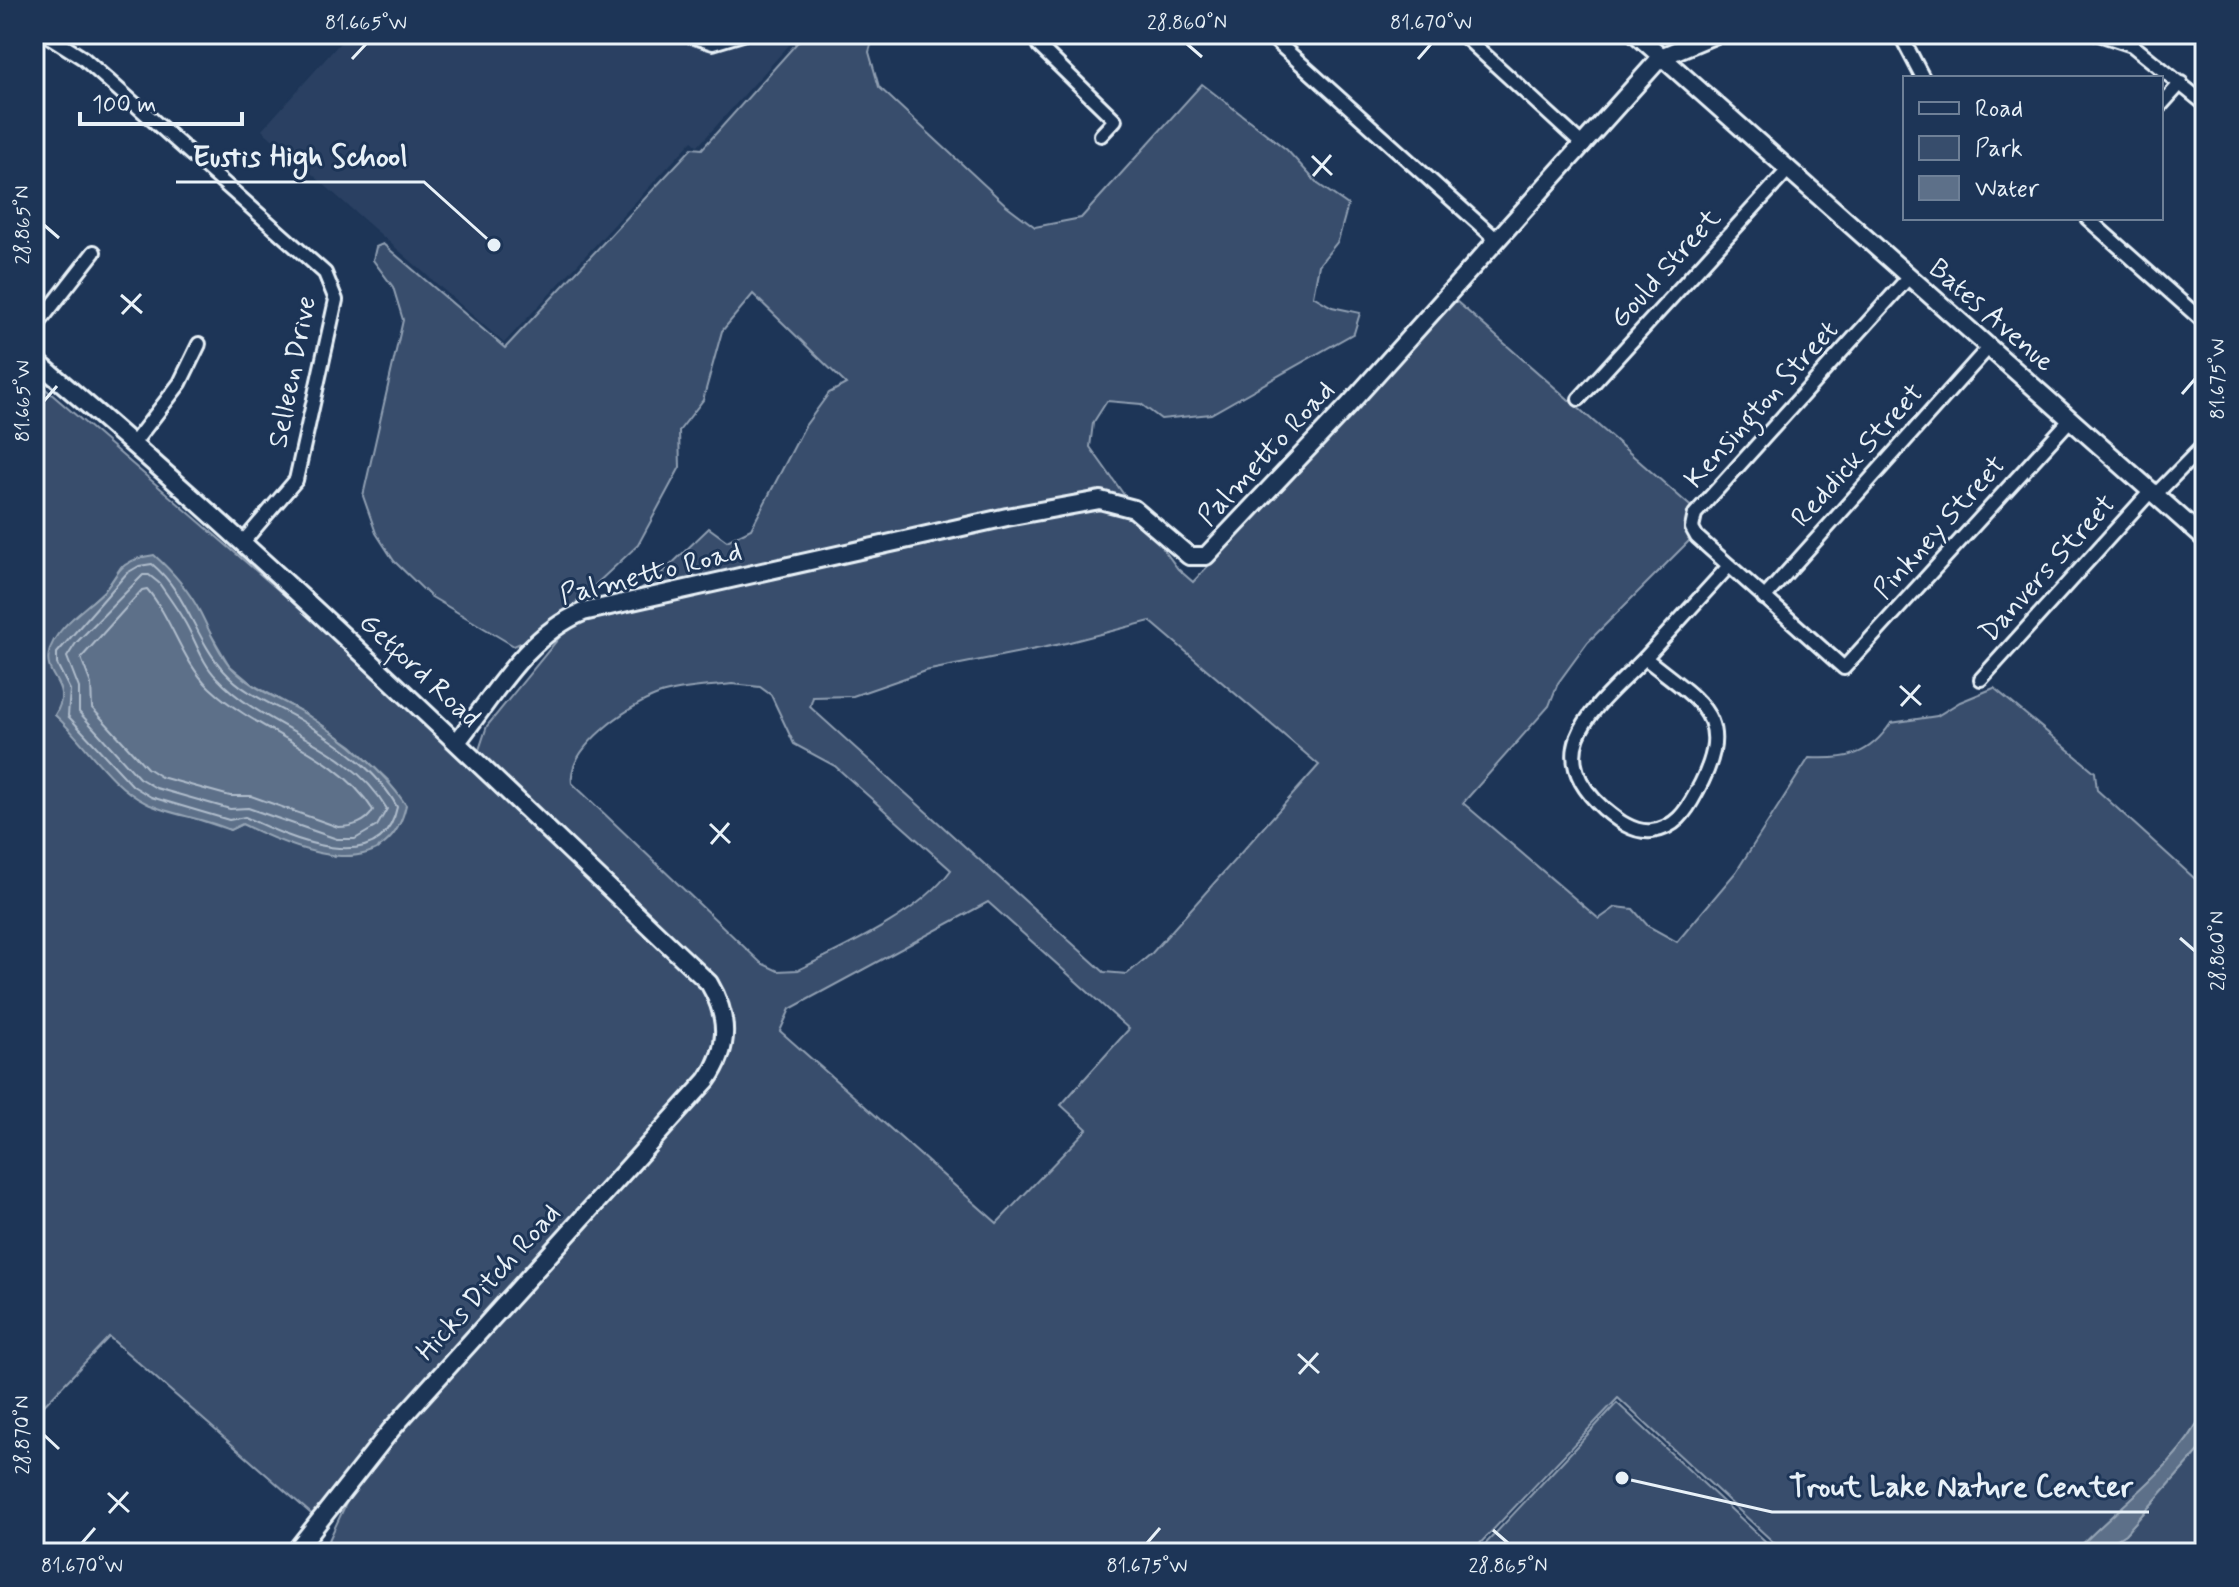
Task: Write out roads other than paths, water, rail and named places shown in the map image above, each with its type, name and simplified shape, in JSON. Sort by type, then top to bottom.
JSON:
[{"type":"street","name":"Selleen Drive","points":[[45,34],[106,78],[315,264],[332,283],[336,300],[296,480],[243,542]]},
{"type":"street","points":[[685,34],[713,43],[743,34]]},
{"type":"street","points":[[1034,34],[1039,46],[1115,120],[1101,135]]},
{"type":"street","points":[[1268,34],[1498,241]]},
{"type":"street","points":[[1462,34],[1584,146]]},
{"type":"street","name":"Bates Avenue","points":[[1636,34],[2205,539]]},
{"type":"street","name":"Palmetto Road","points":[[457,742],[541,637],[559,622],[583,612],[1100,500],[1134,509],[1189,556],[1206,556],[1498,241],[1661,57],[1716,34]]},
{"type":"street","points":[[1900,34],[1922,76]]},
{"type":"street","points":[[2099,34],[2122,37],[2205,104]]},
{"type":"street","points":[[2163,103],[2181,83]]},
{"type":"street","name":"Gould Street","points":[[1579,399],[1787,171]]},
{"type":"street","points":[[2089,220],[2205,323]]},
{"type":"street","points":[[34,329],[94,252]]},
{"type":"street","name":"Kensington Street","points":[[1844,668],[1697,537],[1692,528],[1695,514],[1908,278]]},
{"type":"street","points":[[133,444],[180,383],[199,344]]},
{"type":"street","name":"Reddick Street","points":[[1764,598],[1988,348]]},
{"type":"street","name":"Getford Road","points":[[34,359],[243,542],[709,983],[723,1015],[723,1049]]},
{"type":"street","name":"Pinkney Street","points":[[1844,668],[2070,420]]},
{"type":"street","name":"Danvers Street","points":[[1981,679],[2153,493],[2205,444]]},
{"type":"street","points":[[1645,658],[1709,715],[1717,739],[1708,772],[1688,810],[1671,824],[1649,831],[1629,827],[1600,805],[1579,783],[1572,760],[1585,724],[1645,658],[1729,566]]},
{"type":"street","name":"Hicks Ditch Road","points":[[294,1553],[391,1430],[707,1080],[723,1049]]},
{"type":"water","points":[[154,555],[191,596],[217,647],[238,674],[335,734],[374,766],[396,791],[406,805],[396,831],[380,847],[360,855],[337,856],[312,852],[242,824],[230,830],[146,803],[120,785],[55,715],[61,696],[48,662],[52,644],[125,565]]},
{"type":"water","points":[[2205,1410],[2205,1444],[2125,1534],[2111,1543],[2104,1553],[2074,1553],[2163,1469],[2179,1451]]},
{"type":"place","name":"Eustis High School","points":[[494,245]]},
{"type":"place","name":"Trout Lake Nature Center","points":[[1622,1478]]}]
